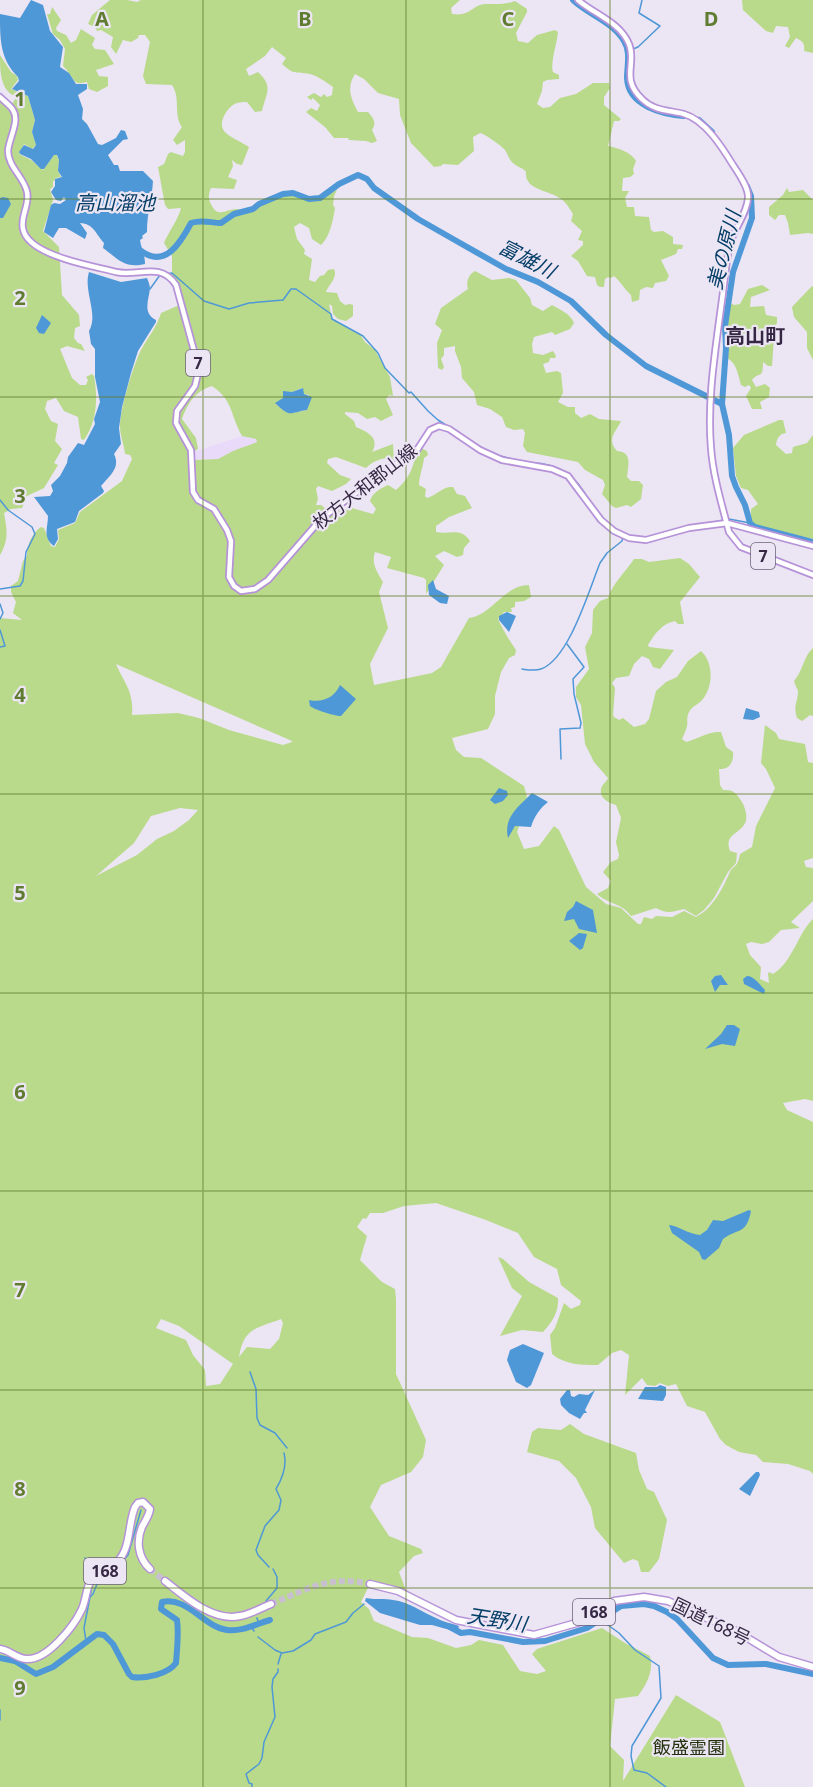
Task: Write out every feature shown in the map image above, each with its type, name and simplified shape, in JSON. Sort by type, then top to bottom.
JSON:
[{"type":"highway","name":"168","points":[[0,1649],[21,1658],[33,1659],[40,1657],[57,1642],[77,1619],[92,1580],[120,1560],[133,1511],[138,1503],[143,1502],[150,1509],[139,1536],[139,1546],[142,1560],[150,1569]]},
{"type":"highway","points":[[165,1581],[203,1607],[222,1616],[238,1617],[271,1604]]},
{"type":"highway","name":"国道168号","points":[[370,1584],[398,1591],[456,1620],[534,1635],[580,1622],[614,1601],[630,1597],[658,1598],[736,1631],[778,1657],[813,1667]]},
{"type":"main road","name":"7","points":[[578,0],[609,21],[625,38],[630,52],[629,77],[641,99],[660,110],[684,114],[702,125],[734,166],[748,192],[747,204],[729,246],[711,394],[711,447],[731,536],[741,547],[813,574]]},
{"type":"main road","name":"枚方大和郡山線","points":[[0,97],[14,110],[15,115],[8,151],[10,162],[27,192],[27,204],[22,222],[23,232],[28,239],[55,255],[106,270],[126,274],[150,270],[160,272],[176,285],[199,369],[195,386],[177,411],[176,423],[191,450],[193,492],[198,500],[214,509],[229,535],[229,578],[237,589],[250,591],[268,580],[322,518],[389,468],[408,458],[417,450],[430,430],[439,426],[449,429],[480,450],[502,460],[552,469],[568,476],[601,520],[628,538],[646,540],[689,528],[727,523],[813,546]]},
{"type":"shaded area","points":[[242,436],[256,439],[258,443],[233,451],[218,459],[194,460],[193,452]]},
{"type":"green space","name":"飯盛霊園","points":[[110,0],[137,2],[141,0],[460,0],[451,8],[452,14],[463,14],[485,4],[515,1],[527,9],[516,33],[518,41],[528,43],[537,35],[555,30],[558,32],[552,68],[553,72],[559,75],[559,79],[543,82],[537,104],[543,108],[550,107],[560,98],[576,94],[593,83],[609,83],[610,88],[604,97],[604,105],[621,119],[614,121],[608,146],[628,153],[636,161],[634,174],[623,178],[622,191],[629,191],[625,198],[627,207],[634,207],[635,216],[649,217],[651,230],[663,231],[673,237],[673,244],[683,245],[676,254],[661,260],[669,276],[666,281],[655,283],[653,288],[646,287],[640,290],[639,300],[632,302],[631,295],[614,276],[605,279],[604,287],[600,287],[595,277],[587,276],[578,261],[571,256],[583,245],[583,241],[578,240],[582,231],[571,221],[573,214],[568,206],[556,196],[529,183],[526,172],[512,162],[505,150],[497,143],[480,133],[473,137],[474,151],[458,165],[443,164],[434,167],[411,143],[400,115],[399,99],[378,93],[364,79],[355,74],[350,89],[352,98],[358,112],[368,112],[373,118],[372,130],[377,141],[372,143],[348,138],[334,138],[325,127],[306,112],[311,108],[317,111],[320,105],[313,98],[311,100],[307,97],[314,93],[321,97],[324,94],[327,97],[332,95],[333,87],[313,75],[290,70],[282,64],[286,58],[272,47],[265,56],[246,69],[249,76],[258,72],[266,82],[268,90],[262,111],[255,112],[247,102],[238,103],[228,110],[222,121],[224,131],[249,147],[242,165],[232,160],[233,166],[228,177],[237,180],[234,189],[211,188],[209,199],[217,212],[250,210],[285,194],[317,201],[337,190],[334,196],[335,208],[332,223],[324,242],[321,245],[312,239],[309,228],[300,223],[294,227],[297,239],[305,250],[304,254],[312,259],[309,280],[315,282],[328,270],[334,269],[334,278],[326,292],[337,293],[340,301],[345,305],[353,305],[353,316],[346,321],[338,319],[333,314],[332,306],[329,304],[332,319],[360,334],[365,342],[375,350],[390,377],[393,396],[389,395],[386,399],[393,415],[381,421],[375,417],[367,419],[358,413],[345,412],[345,414],[354,421],[356,427],[372,436],[375,443],[372,452],[393,444],[394,462],[389,463],[386,458],[375,461],[366,468],[336,457],[328,459],[327,463],[340,475],[351,479],[332,491],[318,486],[316,505],[321,505],[331,513],[352,508],[373,514],[376,509],[370,501],[373,496],[388,485],[396,490],[404,482],[421,448],[427,451],[428,455],[424,458],[419,482],[419,485],[426,489],[425,496],[431,497],[446,488],[453,487],[457,494],[465,496],[472,508],[449,517],[436,526],[436,532],[463,534],[470,541],[464,548],[463,555],[457,557],[444,551],[435,556],[444,565],[426,594],[424,578],[387,568],[391,557],[375,552],[374,564],[383,582],[379,592],[388,628],[370,664],[374,685],[432,673],[441,667],[469,618],[485,612],[512,590],[529,585],[531,597],[515,602],[515,607],[511,608],[512,612],[504,612],[498,619],[516,650],[515,655],[509,658],[501,672],[495,696],[495,714],[488,729],[452,738],[456,750],[464,757],[481,758],[524,786],[528,801],[517,832],[524,849],[539,846],[554,826],[559,830],[586,887],[606,904],[621,908],[638,924],[641,924],[644,917],[652,919],[656,916],[672,917],[684,911],[696,917],[716,899],[730,871],[738,862],[740,854],[752,847],[756,826],[775,788],[761,763],[765,725],[776,733],[779,739],[805,744],[808,762],[813,763],[813,858],[804,861],[806,867],[813,868],[813,901],[791,922],[800,928],[781,930],[769,942],[746,944],[750,955],[761,967],[760,979],[769,983],[769,972],[773,974],[785,963],[813,919],[813,1101],[805,1099],[783,1103],[787,1110],[813,1122],[813,1474],[788,1464],[763,1462],[756,1455],[739,1452],[726,1445],[720,1439],[705,1412],[687,1406],[676,1384],[647,1385],[642,1378],[625,1395],[629,1355],[621,1350],[612,1353],[598,1365],[568,1362],[552,1354],[550,1335],[564,1303],[571,1309],[580,1305],[581,1301],[561,1285],[557,1269],[534,1257],[518,1233],[436,1203],[404,1206],[383,1213],[370,1213],[357,1227],[367,1236],[360,1260],[382,1282],[395,1289],[396,1374],[426,1440],[423,1457],[411,1472],[381,1485],[370,1507],[389,1536],[421,1549],[423,1553],[414,1556],[399,1572],[407,1593],[372,1580],[361,1602],[369,1609],[374,1621],[412,1637],[428,1638],[456,1648],[471,1645],[479,1640],[503,1645],[520,1671],[537,1674],[546,1671],[532,1654],[537,1649],[602,1628],[650,1656],[651,1661],[649,1677],[638,1696],[615,1699],[610,1746],[624,1760],[623,1781],[676,1695],[720,1722],[745,1787],[0,1787],[0,618],[22,620],[13,613],[16,602],[11,586],[18,581],[29,544],[35,533],[41,527],[44,528],[51,546],[55,547],[59,539],[58,530],[75,523],[80,512],[122,481],[132,459],[130,455],[125,454],[120,430],[134,366],[161,313],[184,303],[179,285],[172,276],[172,256],[164,243],[181,208],[168,209],[165,205],[158,167],[164,164],[171,152],[183,156],[185,152],[185,140],[177,145],[173,140],[182,127],[178,117],[175,90],[172,85],[146,84],[143,76],[150,42],[145,35],[139,35],[131,42],[123,40],[116,54],[111,47],[113,37],[101,30],[97,31],[95,27],[88,24],[92,15]],"holes":[[[212,386],[219,391],[228,402],[242,436],[256,439],[257,442],[218,459],[194,460],[193,452],[198,449],[196,438],[182,419],[197,394]],[[302,388],[303,394],[309,395],[307,410],[290,413],[276,404],[283,398],[283,392],[292,392]],[[116,664],[292,742],[283,745],[178,713],[132,715],[130,693]],[[180,808],[198,810],[189,820],[174,831],[157,839],[137,855],[96,876],[134,843],[151,816]],[[161,1319],[179,1326],[233,1364],[220,1384],[206,1386],[205,1370],[193,1355],[186,1340],[156,1328]],[[281,1319],[283,1323],[279,1339],[270,1349],[247,1347],[239,1357],[248,1334]]]},
{"type":"green space","points":[[742,0],[813,0],[813,53],[804,51],[803,43],[796,38],[789,48],[785,46],[790,37],[788,27],[776,26],[773,33],[766,31],[743,10]]},
{"type":"green space","points":[[52,7],[61,20],[56,28],[57,31],[66,35],[71,43],[76,40],[81,29],[95,38],[92,45],[95,49],[105,50],[114,64],[96,70],[99,76],[108,77],[108,86],[97,92],[89,89],[87,82],[76,82],[63,66],[65,49],[53,34],[47,14],[50,14]]},
{"type":"green space","points":[[0,55],[11,72],[17,76],[18,80],[11,89],[28,96],[35,120],[32,132],[36,145],[32,149],[24,144],[19,154],[43,170],[54,155],[56,154],[59,160],[58,171],[61,177],[56,178],[50,189],[53,200],[43,231],[59,247],[62,295],[79,315],[80,326],[75,328],[74,338],[85,351],[67,346],[60,349],[72,378],[80,385],[86,385],[88,380],[86,377],[92,374],[94,376],[96,401],[92,425],[84,440],[81,439],[78,417],[64,411],[56,398],[47,401],[45,409],[51,421],[58,424],[55,441],[62,449],[54,463],[58,465],[44,488],[27,496],[22,508],[11,509],[4,513],[7,534],[0,555],[0,100],[13,103],[16,97],[4,85]]},
{"type":"green space","points":[[787,188],[789,192],[803,190],[813,200],[813,234],[790,235],[785,215],[779,215],[775,220],[769,215],[769,207],[783,195]]},
{"type":"green space","points":[[475,271],[492,280],[509,278],[516,280],[530,298],[532,305],[543,311],[552,305],[564,312],[574,323],[570,329],[555,335],[552,332],[534,337],[533,353],[543,355],[553,351],[556,356],[543,364],[546,373],[557,371],[561,373],[563,393],[558,402],[568,407],[575,407],[575,413],[581,418],[590,414],[599,419],[621,421],[612,443],[617,451],[627,457],[627,477],[643,485],[641,499],[631,507],[612,506],[602,494],[605,485],[603,480],[585,470],[578,462],[527,452],[523,446],[525,433],[523,429],[514,430],[506,427],[502,417],[490,409],[477,405],[474,392],[462,378],[455,346],[444,348],[444,355],[441,359],[444,367],[442,370],[438,368],[437,343],[442,330],[435,324],[441,308],[468,289],[468,279]]},
{"type":"green space","points":[[762,285],[770,290],[751,297],[750,307],[764,306],[766,315],[777,317],[777,323],[772,330],[774,337],[772,366],[763,362],[761,373],[752,380],[756,387],[765,384],[770,388],[769,397],[760,402],[762,409],[752,409],[746,396],[751,388],[749,385],[745,387],[741,385],[735,366],[727,358],[726,322],[729,302],[734,305],[740,304],[748,289]]},
{"type":"green space","points":[[812,286],[813,360],[807,348],[807,332],[794,317],[792,307]]},
{"type":"green space","points":[[783,420],[786,433],[779,437],[776,445],[786,454],[792,453],[793,447],[807,443],[813,435],[813,539],[764,528],[751,522],[751,509],[758,504],[748,490],[741,488],[736,476],[733,448],[744,435]]},
{"type":"green space","points":[[680,558],[689,564],[700,577],[680,602],[684,624],[678,624],[675,621],[667,624],[656,633],[648,645],[674,650],[660,669],[653,667],[649,659],[642,656],[634,664],[629,676],[616,678],[612,683],[615,688],[613,715],[619,720],[623,718],[634,727],[645,724],[649,719],[656,691],[666,682],[677,677],[688,661],[701,651],[710,668],[709,688],[703,699],[689,712],[682,739],[686,742],[707,734],[721,732],[726,747],[733,752],[733,756],[728,767],[719,769],[720,785],[723,790],[732,791],[739,797],[746,811],[746,821],[729,842],[730,851],[737,853],[736,863],[704,910],[696,916],[684,909],[670,912],[656,908],[631,916],[623,908],[597,894],[608,888],[611,881],[603,872],[611,862],[618,859],[616,842],[621,818],[616,805],[602,796],[602,786],[608,778],[594,762],[585,744],[581,705],[576,697],[576,687],[589,669],[585,647],[592,633],[593,610],[600,601],[608,598],[616,582],[634,559],[649,562]]},
{"type":"green space","points":[[813,648],[813,716],[810,715],[802,721],[797,718],[796,713],[798,691],[794,681]]},
{"type":"green space","points":[[498,1257],[529,1282],[558,1298],[554,1316],[543,1332],[522,1330],[500,1336],[522,1296],[512,1288]]},
{"type":"green space","points":[[570,1424],[584,1434],[636,1453],[639,1470],[647,1489],[654,1492],[667,1520],[659,1559],[649,1572],[641,1572],[638,1561],[633,1559],[624,1563],[595,1528],[591,1507],[576,1478],[559,1461],[527,1452],[532,1432],[538,1428],[561,1430]]},
{"type":"water","name":"高山溜池","points":[[31,0],[43,5],[50,31],[63,47],[60,67],[69,73],[76,84],[87,84],[87,89],[78,95],[83,109],[82,119],[98,144],[102,145],[116,138],[121,130],[125,131],[128,139],[123,140],[108,155],[114,165],[118,165],[120,171],[143,171],[153,181],[147,232],[140,240],[145,264],[132,265],[118,259],[103,248],[104,243],[91,227],[85,224],[80,223],[87,233],[85,239],[66,228],[59,228],[53,238],[44,232],[51,205],[60,204],[66,200],[64,197],[61,201],[56,200],[51,192],[55,186],[55,179],[62,177],[58,171],[59,160],[57,155],[54,155],[44,169],[41,169],[19,152],[24,145],[33,149],[36,145],[32,132],[35,120],[28,96],[12,89],[19,81],[4,56],[0,32],[0,14],[20,18]]},
{"type":"water","points":[[0,198],[8,198],[11,204],[3,218],[0,218]]},
{"type":"water","points":[[89,272],[121,282],[147,278],[150,288],[148,310],[156,322],[138,351],[131,373],[119,428],[121,444],[114,454],[115,468],[101,486],[103,493],[79,511],[75,522],[57,529],[58,539],[54,546],[50,543],[46,532],[48,516],[34,497],[50,496],[53,491],[51,485],[60,476],[68,457],[78,443],[84,445],[95,424],[94,419],[100,402],[95,377],[95,349],[91,344],[89,331],[92,324],[92,310],[88,287]]},
{"type":"water","points":[[42,315],[51,323],[44,334],[39,333],[36,328]]},
{"type":"water","points":[[303,388],[304,394],[312,397],[307,410],[290,413],[275,403],[283,398],[283,391],[292,392]]},
{"type":"water","points":[[433,580],[436,589],[449,596],[447,604],[440,603],[429,595],[428,585]]},
{"type":"water","points":[[507,612],[516,616],[509,632],[499,620],[499,616]]},
{"type":"water","points":[[340,685],[356,699],[341,716],[310,706],[309,700],[318,701],[327,698]]},
{"type":"water","points":[[746,708],[759,712],[760,717],[753,720],[743,719]]},
{"type":"water","points":[[499,788],[507,791],[508,795],[503,801],[495,804],[490,800]]},
{"type":"water","points":[[532,793],[548,802],[542,807],[531,827],[515,826],[508,838],[510,818]]},
{"type":"water","points":[[576,901],[593,910],[597,933],[579,929],[574,919],[564,921],[567,912]]},
{"type":"water","points":[[579,933],[587,934],[583,948],[580,950],[569,941]]},
{"type":"water","points":[[721,975],[728,985],[720,985],[715,992],[711,981],[715,976]]},
{"type":"water","points":[[747,976],[759,983],[765,990],[764,994],[744,984],[743,979]]},
{"type":"water","points":[[727,1025],[734,1025],[740,1029],[735,1046],[722,1044],[705,1049],[721,1034]]},
{"type":"water","points":[[751,1211],[749,1219],[742,1230],[723,1239],[719,1248],[705,1260],[699,1252],[672,1233],[669,1225],[700,1235],[707,1230],[713,1220],[723,1221]]},
{"type":"water","points":[[523,1344],[544,1353],[531,1385],[527,1388],[516,1382],[507,1360],[510,1350]]},
{"type":"water","points":[[660,1385],[666,1387],[663,1401],[638,1399],[645,1387]]},
{"type":"water","points":[[567,1390],[570,1390],[571,1396],[574,1397],[579,1394],[588,1395],[595,1390],[585,1410],[587,1413],[584,1413],[580,1419],[561,1405],[560,1399]]},
{"type":"water","points":[[756,1472],[760,1475],[750,1496],[739,1489]]},
{"type":"water","points":[[366,1598],[390,1599],[404,1603],[459,1626],[457,1632],[432,1625],[420,1625],[380,1613],[365,1601]]},
{"type":"waterway","name":"美の原川","points":[[573,0],[614,29],[624,41],[628,54],[627,78],[633,95],[648,107],[684,116]]},
{"type":"waterway","points":[[628,51],[638,47],[660,26],[639,13],[642,0]]},
{"type":"waterway","name":"美の原川","points":[[699,120],[712,132]]},
{"type":"waterway","name":"富雄川","points":[[140,250],[157,257],[164,255],[177,245],[191,223],[203,221],[221,223],[234,214],[253,209],[283,194],[293,193],[309,199],[320,198],[339,184],[358,175],[367,179],[374,188],[418,219],[506,269],[538,282],[571,301],[606,335],[646,366],[722,404]]},
{"type":"waterway","name":"美の原川","points":[[747,186],[751,196],[752,218],[733,272],[725,326],[726,348],[722,404],[729,435],[732,476],[750,523],[755,527],[813,542]]},
{"type":"waterway","points":[[167,274],[172,273],[204,301],[229,309],[249,303],[283,300],[291,289],[296,289],[331,314],[332,319],[363,336],[378,353],[385,368],[438,420],[487,451]]},
{"type":"waterway","points":[[150,289],[160,275]]},
{"type":"waterway","points":[[497,455],[519,461]]},
{"type":"waterway","points":[[529,463],[549,465],[565,472],[579,484],[589,501]]},
{"type":"waterway","points":[[0,500],[8,510],[32,527],[35,534],[26,552],[23,581],[20,586],[0,589]]},
{"type":"waterway","points":[[674,530],[729,519],[750,523]]},
{"type":"waterway","points":[[610,525],[621,532]]},
{"type":"waterway","points":[[522,669],[541,669],[551,663],[560,652],[577,622],[600,563],[607,553],[622,541],[623,537]]},
{"type":"waterway","points":[[0,604],[3,613],[0,619]]},
{"type":"waterway","points":[[0,630],[5,646],[0,647]]},
{"type":"waterway","points":[[561,759],[560,729],[580,728],[573,679],[584,667],[567,644]]},
{"type":"waterway","points":[[250,1372],[256,1389],[257,1418],[260,1425],[275,1433],[287,1448]]},
{"type":"waterway","points":[[269,1567],[256,1550],[265,1526],[279,1510],[281,1500],[276,1489],[283,1472],[284,1453]]},
{"type":"waterway","points":[[90,1597],[97,1584],[117,1568],[128,1555],[141,1510]]},
{"type":"waterway","points":[[85,1558],[91,1576]]},
{"type":"waterway","points":[[266,1601],[277,1588],[277,1577],[273,1569]]},
{"type":"waterway","points":[[86,1641],[84,1628],[93,1581]]},
{"type":"waterway","name":"天野川","points":[[0,1658],[15,1661],[36,1674],[53,1667],[97,1634],[104,1635],[113,1644],[132,1677],[150,1676],[162,1673],[176,1663],[177,1620],[161,1609],[162,1602],[179,1603],[211,1624],[227,1630],[244,1629],[270,1620]]},
{"type":"waterway","points":[[258,1637],[282,1653],[293,1651],[311,1640],[315,1634],[346,1622],[364,1604]]},
{"type":"waterway","name":"天野川","points":[[450,1627],[461,1633],[470,1632],[523,1642],[545,1641],[587,1628],[621,1606],[644,1604],[654,1606],[677,1619],[713,1658],[728,1665],[766,1664],[813,1674]]},
{"type":"waterway","name":"天野川","points":[[257,1618],[259,1624]]},
{"type":"waterway","points":[[601,1620],[619,1633],[635,1650],[659,1666],[661,1698],[632,1746],[631,1756],[634,1770],[647,1773],[666,1787]]},
{"type":"waterway","name":"天野川","points":[[251,1626],[254,1631]]},
{"type":"waterway","points":[[278,1664],[281,1654]]},
{"type":"waterway","points":[[252,1787],[246,1774],[259,1764],[264,1742],[275,1717],[272,1687],[278,1669]]},
{"type":"waterway","points":[[0,1710],[0,1720]]},
{"type":"tunnel","points":[[150,1569],[165,1581]]},
{"type":"tunnel","points":[[271,1604],[330,1582],[370,1584]]},
{"type":"district","name":"高山町","points":[[755,336]]}]
